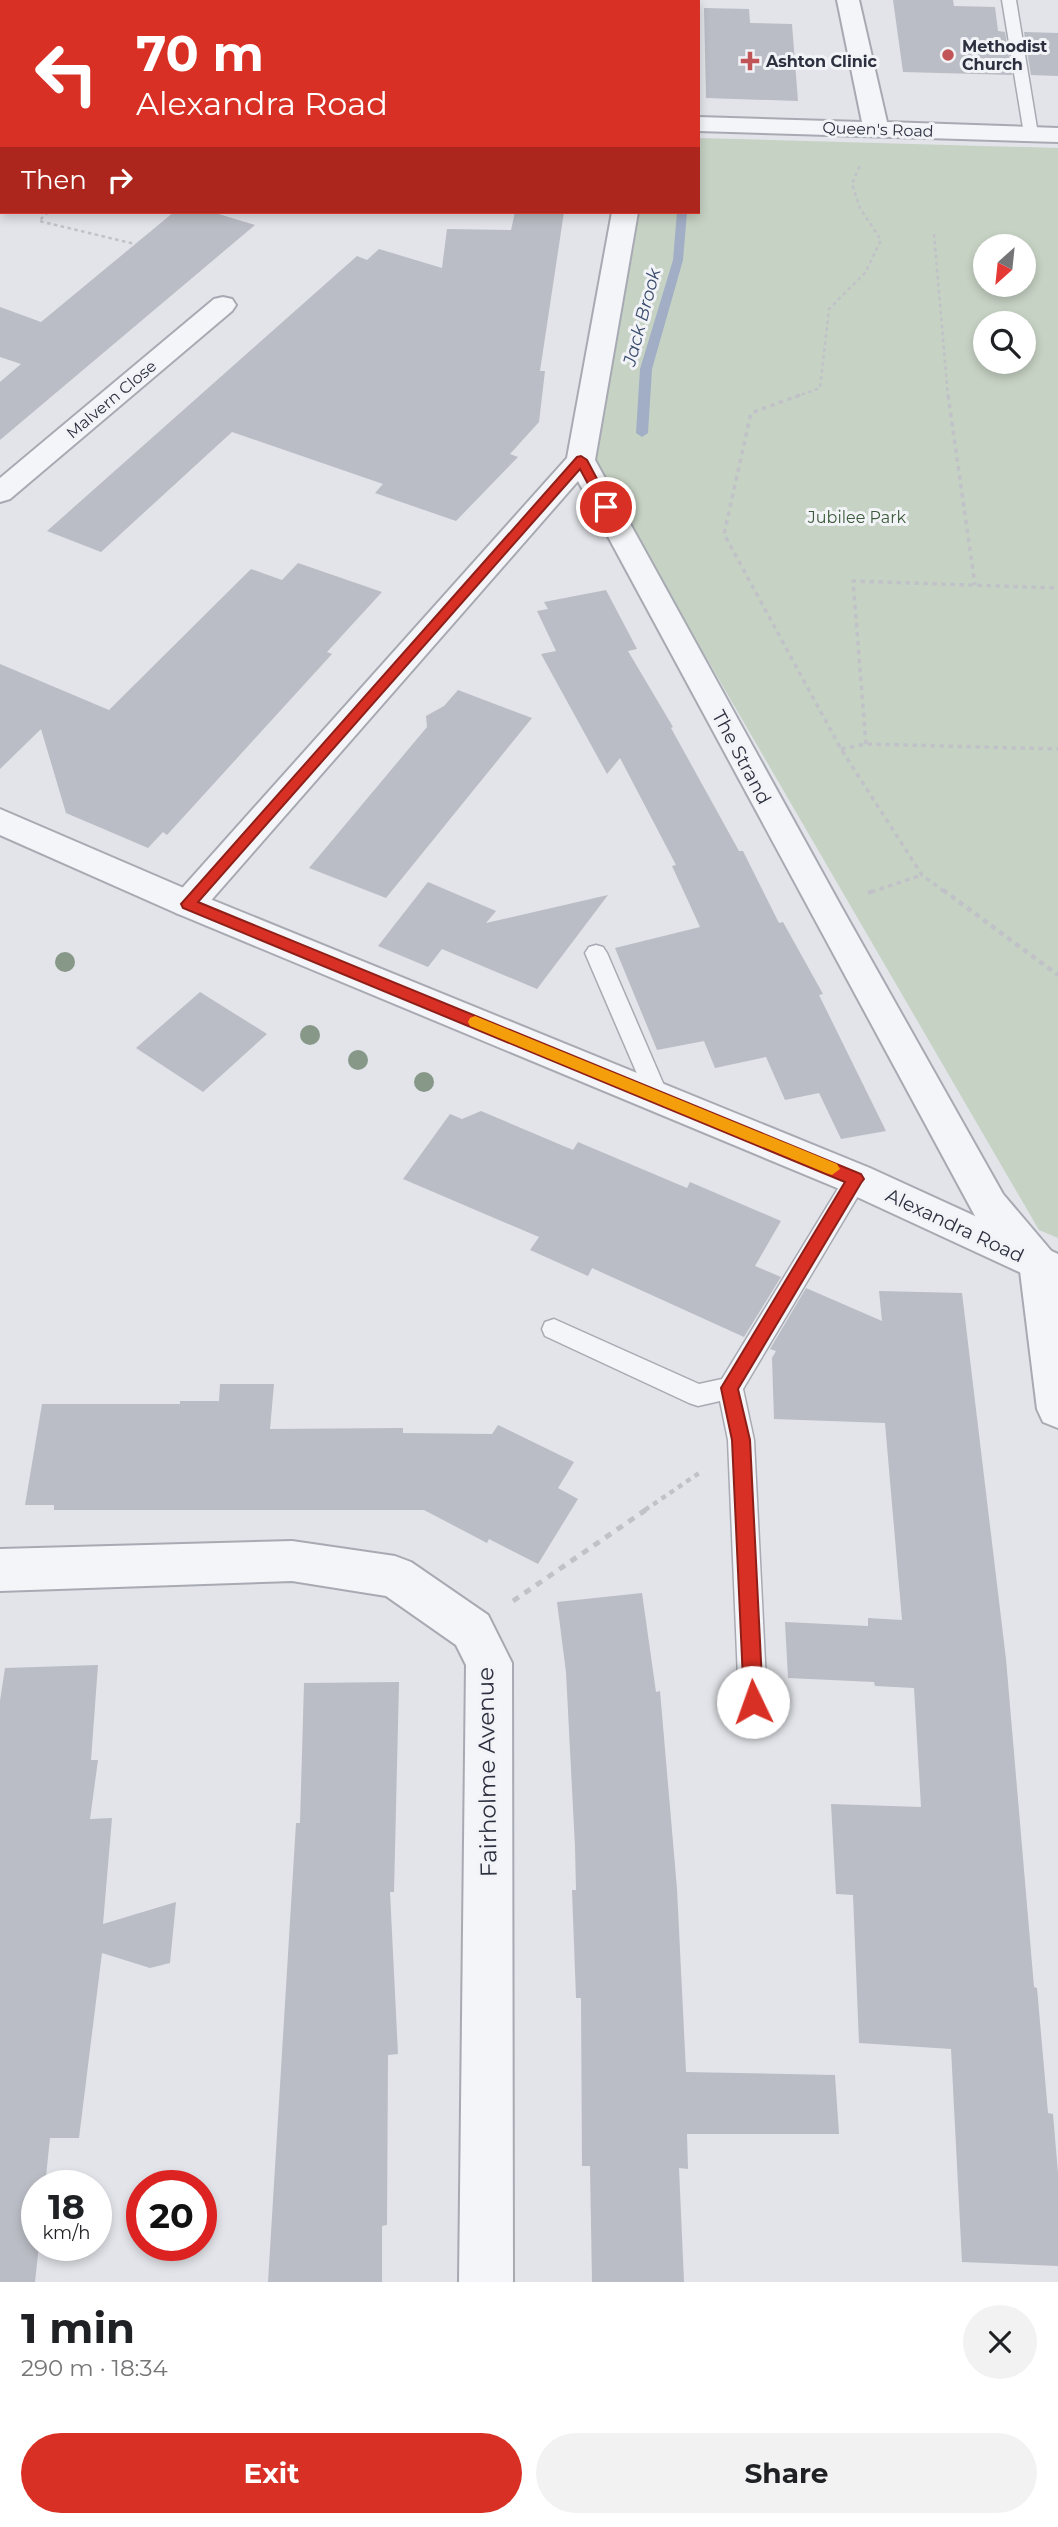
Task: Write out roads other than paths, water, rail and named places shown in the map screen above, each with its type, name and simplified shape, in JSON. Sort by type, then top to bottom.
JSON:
[{"type":"street","points":[[848,0],[876,129]]},
{"type":"street","name":"Queen's Road","points":[[700,124],[1058,135]]},
{"type":"street","points":[[188,904],[581,460],[625,214]]},
{"type":"street","name":"Malvern Close","points":[[0,493],[222,305]]},
{"type":"street","name":"The Strand","points":[[581,460],[989,1205],[1049,1269]]},
{"type":"street","name":"Alexandra Road","points":[[0,821],[188,904],[856,1179],[1049,1269]]},
{"type":"street","points":[[1049,1269],[1058,1409]]},
{"type":"street","name":"Fairholme Avenue","points":[[0,1570],[292,1561],[395,1577],[472,1630],[489,1663],[486,2282]]},
{"type":"lane","points":[[1009,0],[1031,134]]},
{"type":"lane","points":[[596,953],[658,1097]]},
{"type":"lane","points":[[753,1702],[741,1440],[730,1388],[856,1179]]},
{"type":"lane","points":[[554,1329],[698,1395],[730,1388]]},
{"type":"waterway","name":"Jack Brook","points":[[642,433],[646,369],[678,260],[682,214]]},
{"type":"place","name":"Methodist Church","points":[[948,55]]},
{"type":"place","name":"Ashton Clinic","points":[[750,61]]},
{"type":"park label","name":"Jubilee Park","points":[[857,517]]}]
